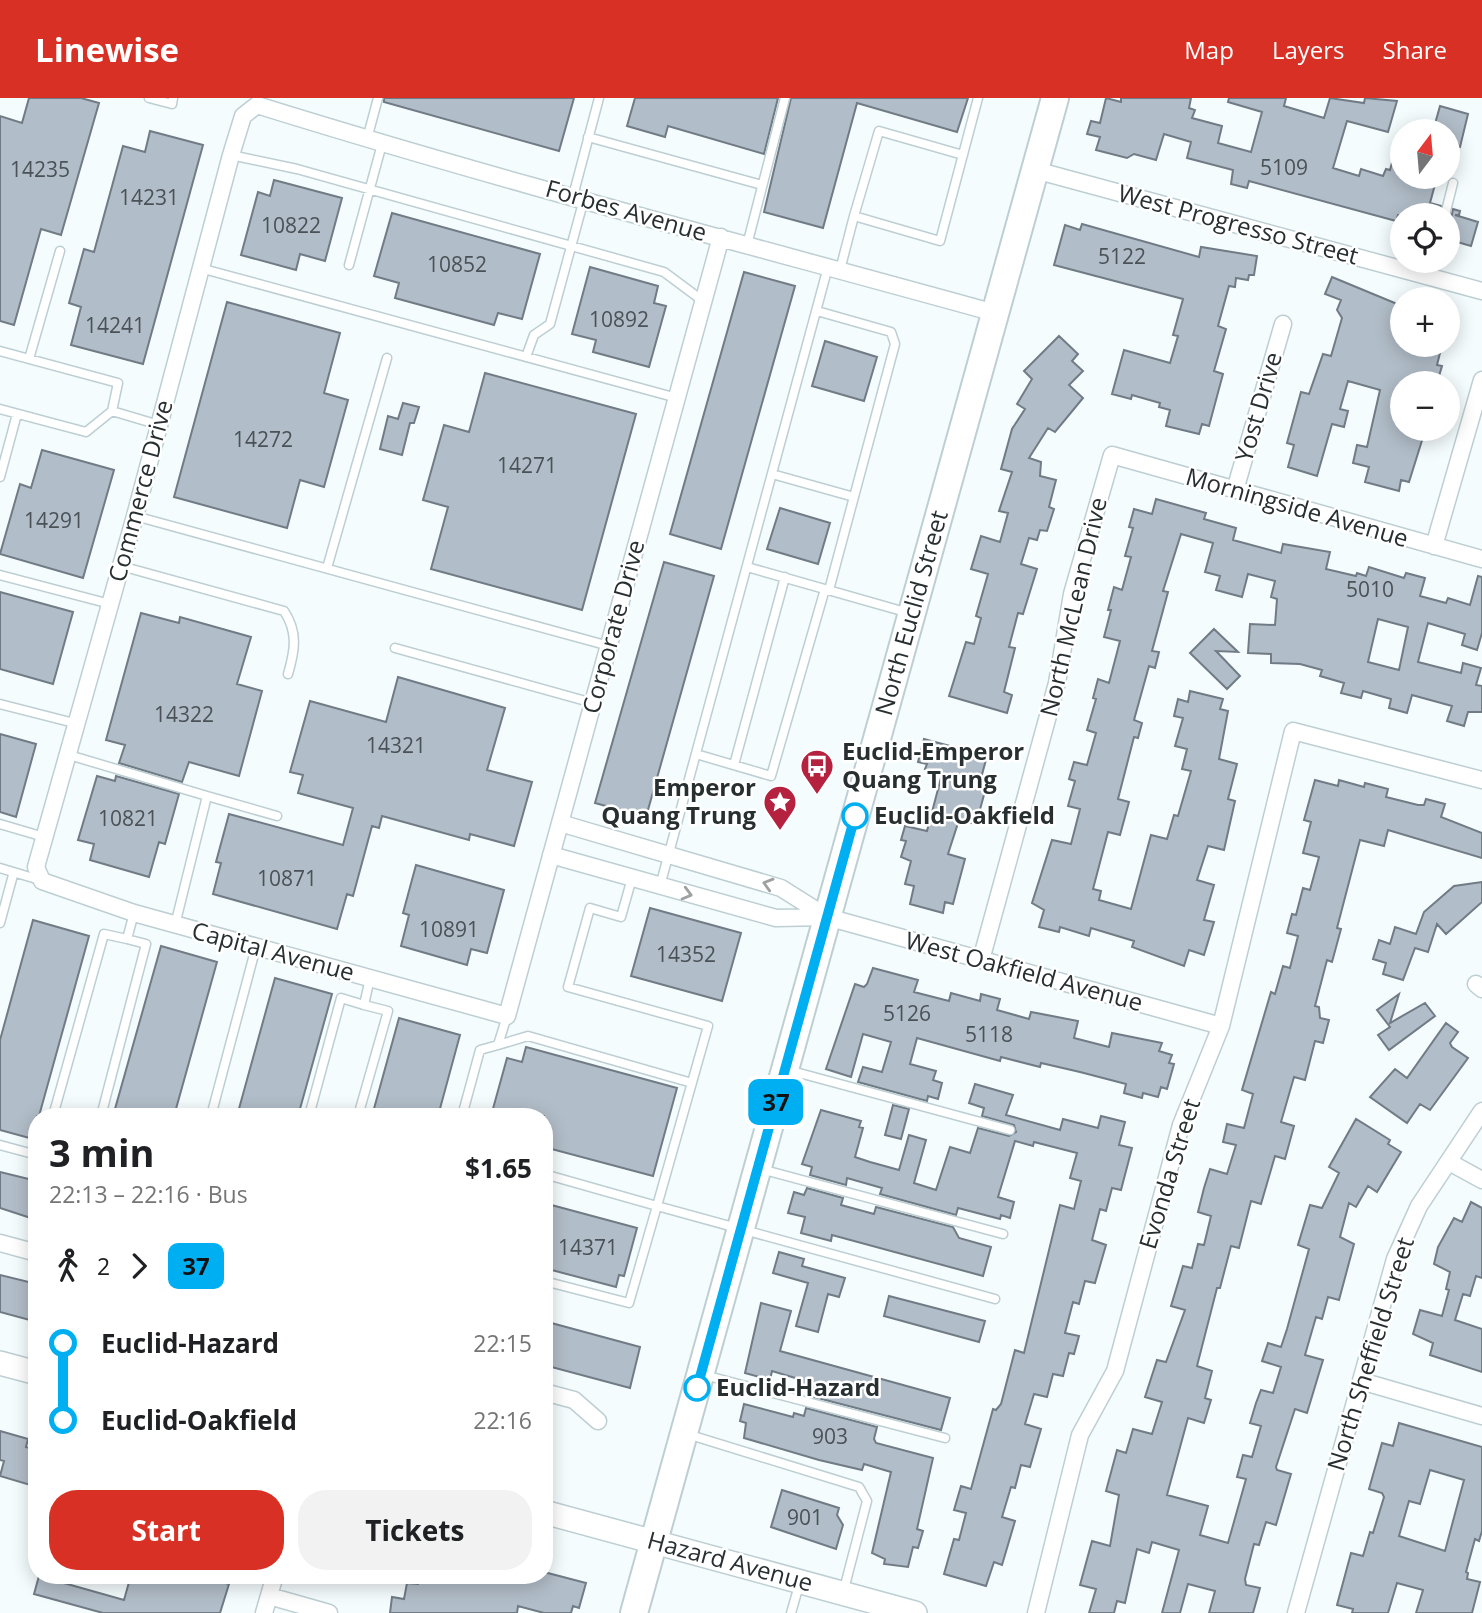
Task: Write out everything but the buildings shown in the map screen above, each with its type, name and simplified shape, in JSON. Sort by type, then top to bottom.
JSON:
[{"type":"main road","name":"North Euclid Street","points":[[634,1613],[1055,98]]},
{"type":"street","name":"Forbes Avenue","points":[[254,102],[374,142],[995,313]]},
{"type":"street","name":"Commerce Drive","points":[[42,881],[36,867],[44,836],[78,724],[231,155],[243,116],[254,102]]},
{"type":"street","name":"West Progresso Street","points":[[1035,170],[1482,291]]},
{"type":"street","name":"Corporate Drive","points":[[507,1016],[721,237]]},
{"type":"street","name":"Yost Drive","points":[[1235,490],[1283,324]]},
{"type":"street","points":[[1434,546],[1482,380]]},
{"type":"street","name":"Morningside Avenue","points":[[1112,456],[1482,559]]},
{"type":"street","name":"North McLean Drive","points":[[981,960],[1058,683],[1072,594],[1112,456]]},
{"type":"street","name":"Evonda Street","points":[[1036,1613],[1080,1436],[1115,1371],[1181,1125],[1221,1026],[1293,731],[1482,780]]},
{"type":"street","points":[[560,823],[782,888],[827,917]]},
{"type":"street","points":[[551,855],[776,918],[827,917]]},
{"type":"street","name":"Capital Avenue","points":[[42,881],[175,925],[507,1016]]},
{"type":"street","name":"West Oakfield Avenue","points":[[827,917],[1221,1026]]},
{"type":"street","name":"North Sheffield Street","points":[[1296,1613],[1395,1259],[1419,1206],[1482,1111]]},
{"type":"street","points":[[1449,1162],[1482,1181]]},
{"type":"street","points":[[0,1243],[28,1251]]},
{"type":"street","points":[[0,1363],[28,1371]]},
{"type":"street","points":[[1361,1381],[1482,1416]]},
{"type":"street","points":[[553,1394],[574,1400],[598,1421]]},
{"type":"street","name":"Hazard Avenue","points":[[553,1513],[843,1593],[890,1610],[915,1613]]},
{"type":"street","points":[[264,1613],[272,1584]]},
{"type":"street","points":[[269,1596],[329,1613]]},
{"type":"lane","points":[[149,98],[172,104],[173,98]]},
{"type":"lane","points":[[349,265],[369,190],[378,98]]},
{"type":"lane","points":[[526,357],[534,335],[550,324],[571,246],[588,137],[599,98]]},
{"type":"lane","points":[[747,245],[785,98]]},
{"type":"lane","points":[[854,216],[940,241],[978,98]]},
{"type":"lane","points":[[660,887],[817,311],[854,216],[878,131],[963,155]]},
{"type":"lane","points":[[588,137],[762,185]]},
{"type":"lane","points":[[231,155],[297,169],[664,272],[704,301]]},
{"type":"lane","points":[[29,359],[60,251]]},
{"type":"lane","points":[[200,268],[677,398]]},
{"type":"lane","points":[[1432,278],[1433,273]]},
{"type":"lane","points":[[696,754],[771,776],[854,497],[894,351],[895,338],[891,332],[817,311]]},
{"type":"lane","points":[[0,351],[118,383],[112,411],[86,432],[0,409]]},
{"type":"lane","points":[[327,568],[387,358]]},
{"type":"lane","points":[[112,411],[159,425]]},
{"type":"lane","points":[[0,477],[17,414]]},
{"type":"lane","points":[[772,474],[854,497]]},
{"type":"lane","points":[[135,516],[609,646]]},
{"type":"lane","points":[[121,566],[284,611],[295,633],[295,649],[288,674]]},
{"type":"lane","points":[[747,567],[912,613]]},
{"type":"lane","points":[[0,575],[110,604]]},
{"type":"lane","points":[[734,765],[785,577]]},
{"type":"lane","points":[[395,648],[593,703]]},
{"type":"lane","points":[[0,704],[78,724]]},
{"type":"lane","points":[[69,755],[277,816]]},
{"type":"lane","points":[[175,925],[207,796]]},
{"type":"lane","points":[[0,824],[44,836]]},
{"type":"lane","points":[[0,868],[13,875],[42,881]]},
{"type":"lane","points":[[0,923],[13,875]]},
{"type":"lane","points":[[553,1283],[629,1303],[708,1026],[568,987],[590,908],[621,917],[632,878]]},
{"type":"lane","points":[[127,939],[134,913]]},
{"type":"lane","points":[[54,1108],[104,934],[146,944],[103,1108]]},
{"type":"lane","points":[[213,1108],[256,947]]},
{"type":"lane","points":[[364,1005],[370,978]]},
{"type":"lane","points":[[311,1108],[341,998],[388,1011],[360,1108]]},
{"type":"lane","points":[[498,1045],[507,1016]]},
{"type":"lane","points":[[464,1108],[480,1050],[528,1036],[692,1083]]},
{"type":"lane","points":[[785,1069],[1010,1130]]},
{"type":"lane","points":[[0,1145],[28,1153]]},
{"type":"lane","points":[[758,1168],[1003,1234]]},
{"type":"lane","points":[[553,1177],[706,1218],[740,1231],[995,1299]]},
{"type":"lane","points":[[700,1374],[945,1438]]},
{"type":"lane","points":[[684,1433],[859,1487],[867,1501],[843,1593]]},
{"type":"lane","points":[[792,1613],[800,1581]]},
{"type":"bus line","name":"37","points":[[697,1388],[855,816]]},
{"type":"place","name":"Euclid-Emperor Quang Trung","points":[[817,796]]},
{"type":"place","name":"Euclid-Oakfield","points":[[855,816]]},
{"type":"place","name":"Emperor Quang Trung","points":[[780,832]]},
{"type":"place","name":"Euclid-Hazard","points":[[697,1388]]}]
